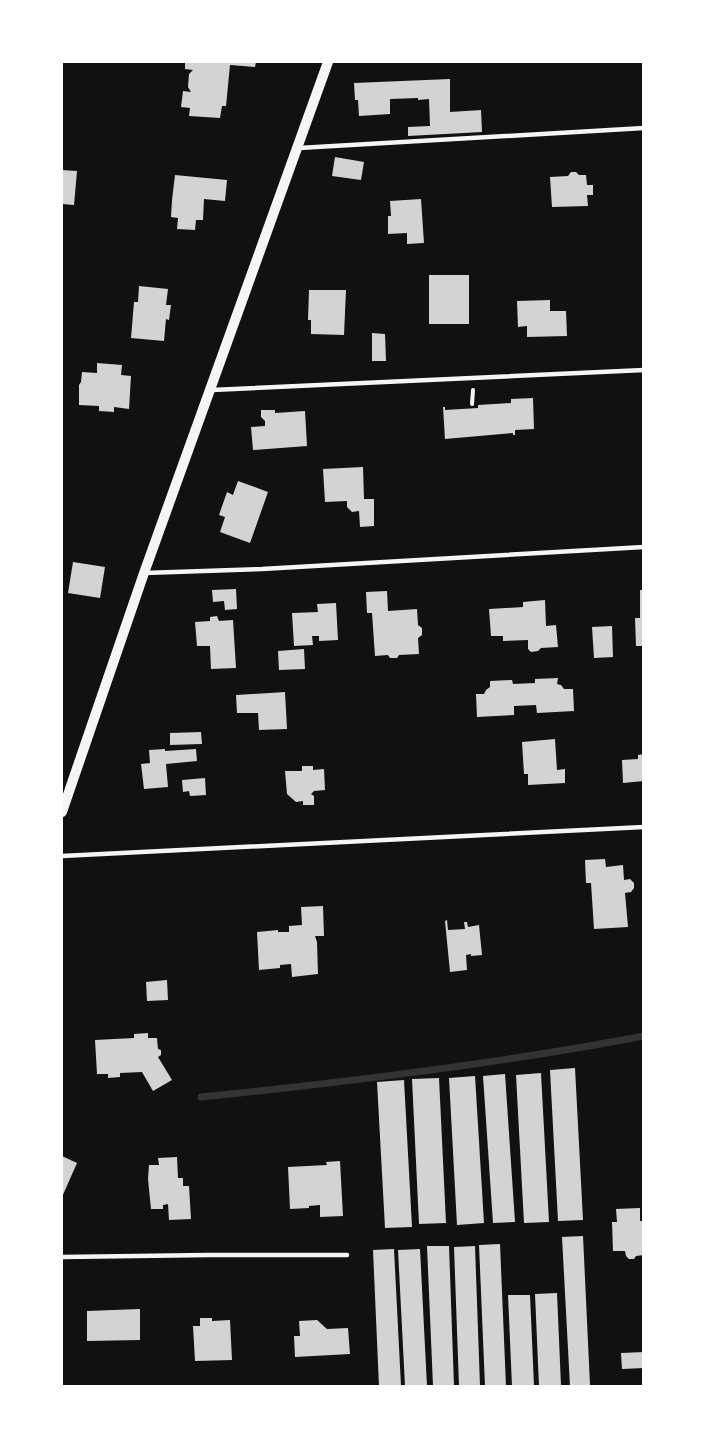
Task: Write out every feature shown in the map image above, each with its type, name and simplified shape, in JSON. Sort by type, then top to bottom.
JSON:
[{"type":"street","points":[[62,812],[144,573],[328,62]]},
{"type":"lane","points":[[296,148],[644,128]]},
{"type":"lane","points":[[210,390],[644,370]]},
{"type":"lane","points":[[144,573],[644,547]]},
{"type":"lane","points":[[62,856],[644,827]]},
{"type":"lane","points":[[62,1257],[347,1255]]},
{"type":"path","points":[[472,404],[473,386]]},
{"type":"building","points":[[185,62],[256,62],[255,67],[230,65],[226,106],[222,106],[220,118],[189,116],[190,108],[181,107],[183,91],[191,92],[188,87],[189,74],[193,70],[185,69]]},
{"type":"building","points":[[450,79],[450,112],[481,110],[482,132],[408,136],[408,127],[430,126],[429,99],[390,99],[390,114],[359,116],[354,83]]},
{"type":"building","points":[[335,157],[364,162],[361,180],[332,176]]},
{"type":"building","points":[[62,170],[77,171],[74,205],[62,204]]},
{"type":"building","points":[[571,172],[586,175],[587,185],[593,185],[593,195],[587,195],[588,206],[552,207],[550,177],[568,176]]},
{"type":"building","points":[[175,175],[227,180],[225,201],[204,199],[203,220],[196,220],[195,230],[177,229],[178,218],[171,217]]},
{"type":"building","points":[[421,199],[424,243],[407,244],[407,233],[388,234],[388,216],[391,216],[390,201]]},
{"type":"building","points":[[429,275],[469,275],[469,324],[429,324]]},
{"type":"building","points":[[139,286],[168,289],[166,305],[171,305],[169,320],[166,319],[164,341],[131,338],[134,302],[138,302]]},
{"type":"building","points":[[309,290],[346,290],[344,335],[311,334],[311,320],[308,320]]},
{"type":"building","points":[[550,300],[550,311],[566,311],[567,336],[527,337],[527,326],[518,327],[517,301]]},
{"type":"building","points":[[372,333],[385,334],[386,361],[372,361]]},
{"type":"building","points":[[97,363],[122,365],[121,375],[131,376],[129,409],[114,407],[114,412],[99,411],[99,406],[79,405],[79,385],[82,372],[97,373]]},
{"type":"building","points":[[533,398],[534,429],[515,430],[515,435],[513,433],[445,439],[443,407],[445,410],[478,408],[478,405],[511,403],[511,399]]},
{"type":"building","points":[[261,410],[275,410],[275,413],[305,411],[307,446],[253,450],[251,427],[265,426]]},
{"type":"building","points":[[363,467],[364,499],[374,499],[374,526],[360,527],[359,511],[352,512],[347,507],[347,501],[325,502],[323,469]]},
{"type":"building","points":[[238,481],[268,492],[250,543],[220,532],[225,517],[219,515],[227,492],[233,495]]},
{"type":"building","points":[[73,562],[105,567],[100,598],[68,593]]},
{"type":"building","points":[[236,589],[237,609],[225,610],[224,601],[213,602],[212,590]]},
{"type":"building","points":[[640,590],[644,590],[644,646],[636,646],[635,618],[640,618]]},
{"type":"building","points":[[387,591],[388,611],[417,609],[418,625],[422,628],[422,635],[418,638],[419,654],[399,655],[397,658],[390,658],[388,655],[375,656],[372,613],[367,613],[366,592]]},
{"type":"building","points":[[545,600],[546,626],[556,625],[558,647],[541,648],[531,652],[528,649],[528,640],[503,641],[503,636],[491,636],[489,609],[523,607],[523,602]]},
{"type":"building","points":[[336,603],[338,640],[319,641],[319,636],[312,636],[313,645],[294,646],[292,613],[318,612],[317,604]]},
{"type":"building","points":[[217,616],[219,621],[233,620],[236,668],[211,669],[210,646],[197,646],[195,622],[210,621],[210,617]]},
{"type":"building","points":[[612,626],[613,657],[594,658],[592,627]]},
{"type":"building","points":[[304,649],[305,669],[279,670],[278,651]]},
{"type":"building","points":[[558,678],[557,684],[564,689],[573,689],[574,711],[537,713],[536,705],[514,706],[514,715],[477,717],[476,694],[484,694],[490,687],[490,681],[512,680],[513,684],[535,683],[535,679]]},
{"type":"building","points":[[285,692],[287,729],[259,730],[258,713],[237,713],[236,695]]},
{"type":"building","points":[[201,732],[202,744],[170,745],[170,733]]},
{"type":"building","points":[[555,739],[557,770],[565,769],[565,783],[528,785],[528,774],[524,774],[522,742]]},
{"type":"building","points":[[165,749],[165,751],[196,749],[197,761],[166,764],[168,787],[144,789],[141,764],[150,763],[149,750]]},
{"type":"building","points":[[644,754],[644,781],[623,783],[622,760],[638,759],[638,755]]},
{"type":"building","points":[[302,766],[313,766],[313,770],[324,769],[325,790],[314,791],[311,794],[314,796],[314,805],[303,805],[303,801],[296,802],[287,794],[285,771],[302,771]]},
{"type":"building","points":[[205,778],[206,795],[190,796],[189,791],[183,792],[182,780]]},
{"type":"building","points":[[605,859],[606,867],[623,865],[624,880],[630,879],[634,883],[631,892],[625,893],[628,927],[594,929],[591,883],[586,883],[585,860]]},
{"type":"building","points":[[323,906],[324,936],[315,936],[318,974],[292,977],[291,964],[280,965],[280,968],[259,970],[257,932],[278,930],[278,932],[289,932],[289,926],[302,925],[301,907]]},
{"type":"building","points":[[447,920],[448,930],[465,929],[464,922],[467,922],[468,927],[479,925],[482,955],[466,955],[467,970],[450,972],[445,921]]},
{"type":"building","points":[[167,980],[168,1000],[147,1001],[146,982]]},
{"type":"building","points":[[148,1033],[148,1038],[157,1038],[158,1049],[161,1050],[161,1055],[158,1057],[172,1080],[153,1091],[142,1072],[120,1073],[120,1077],[108,1078],[108,1074],[97,1074],[95,1040],[134,1038],[134,1034]]},
{"type":"building","points":[[575,1068],[583,1220],[558,1221],[550,1070]]},
{"type":"building","points":[[541,1073],[549,1222],[524,1223],[516,1075]]},
{"type":"building","points":[[505,1074],[515,1222],[493,1223],[483,1076]]},
{"type":"building","points":[[475,1076],[484,1223],[457,1225],[449,1078]]},
{"type":"building","points":[[439,1078],[446,1223],[419,1224],[412,1079]]},
{"type":"building","points":[[404,1080],[412,1227],[385,1228],[377,1082]]},
{"type":"building","points":[[62,1156],[77,1163],[62,1197]]},
{"type":"building","points":[[177,1157],[178,1178],[183,1178],[183,1186],[189,1186],[191,1219],[169,1220],[168,1204],[163,1205],[163,1209],[151,1209],[149,1165],[159,1165],[158,1158]]},
{"type":"building","points":[[340,1161],[343,1216],[320,1217],[320,1205],[290,1209],[288,1167],[327,1165],[326,1162]]},
{"type":"building","points":[[640,1208],[640,1221],[644,1221],[644,1255],[629,1259],[625,1251],[613,1251],[612,1222],[617,1222],[616,1209]]},
{"type":"building","points":[[583,1236],[590,1385],[570,1386],[562,1237]]},
{"type":"building","points":[[500,1244],[506,1386],[485,1386],[479,1245]]},
{"type":"building","points":[[427,1246],[449,1246],[454,1386],[433,1386]]},
{"type":"building","points":[[475,1246],[480,1386],[459,1386],[454,1247]]},
{"type":"building","points":[[394,1249],[401,1386],[379,1386],[373,1250]]},
{"type":"building","points":[[420,1249],[427,1386],[405,1386],[398,1250]]},
{"type":"building","points":[[557,1293],[561,1386],[539,1386],[535,1294]]},
{"type":"building","points":[[508,1295],[530,1295],[534,1386],[512,1386]]},
{"type":"building","points":[[140,1309],[140,1340],[87,1341],[87,1311]]},
{"type":"building","points":[[200,1318],[212,1318],[212,1321],[230,1320],[232,1360],[195,1361],[193,1326],[200,1326]]},
{"type":"building","points":[[317,1320],[327,1329],[348,1328],[350,1354],[295,1357],[294,1336],[300,1336],[299,1321]]},
{"type":"building","points":[[644,1352],[644,1368],[622,1369],[621,1353]]},
{"type":"waterway","points":[[201,1097],[423,1071],[644,1036]]}]
